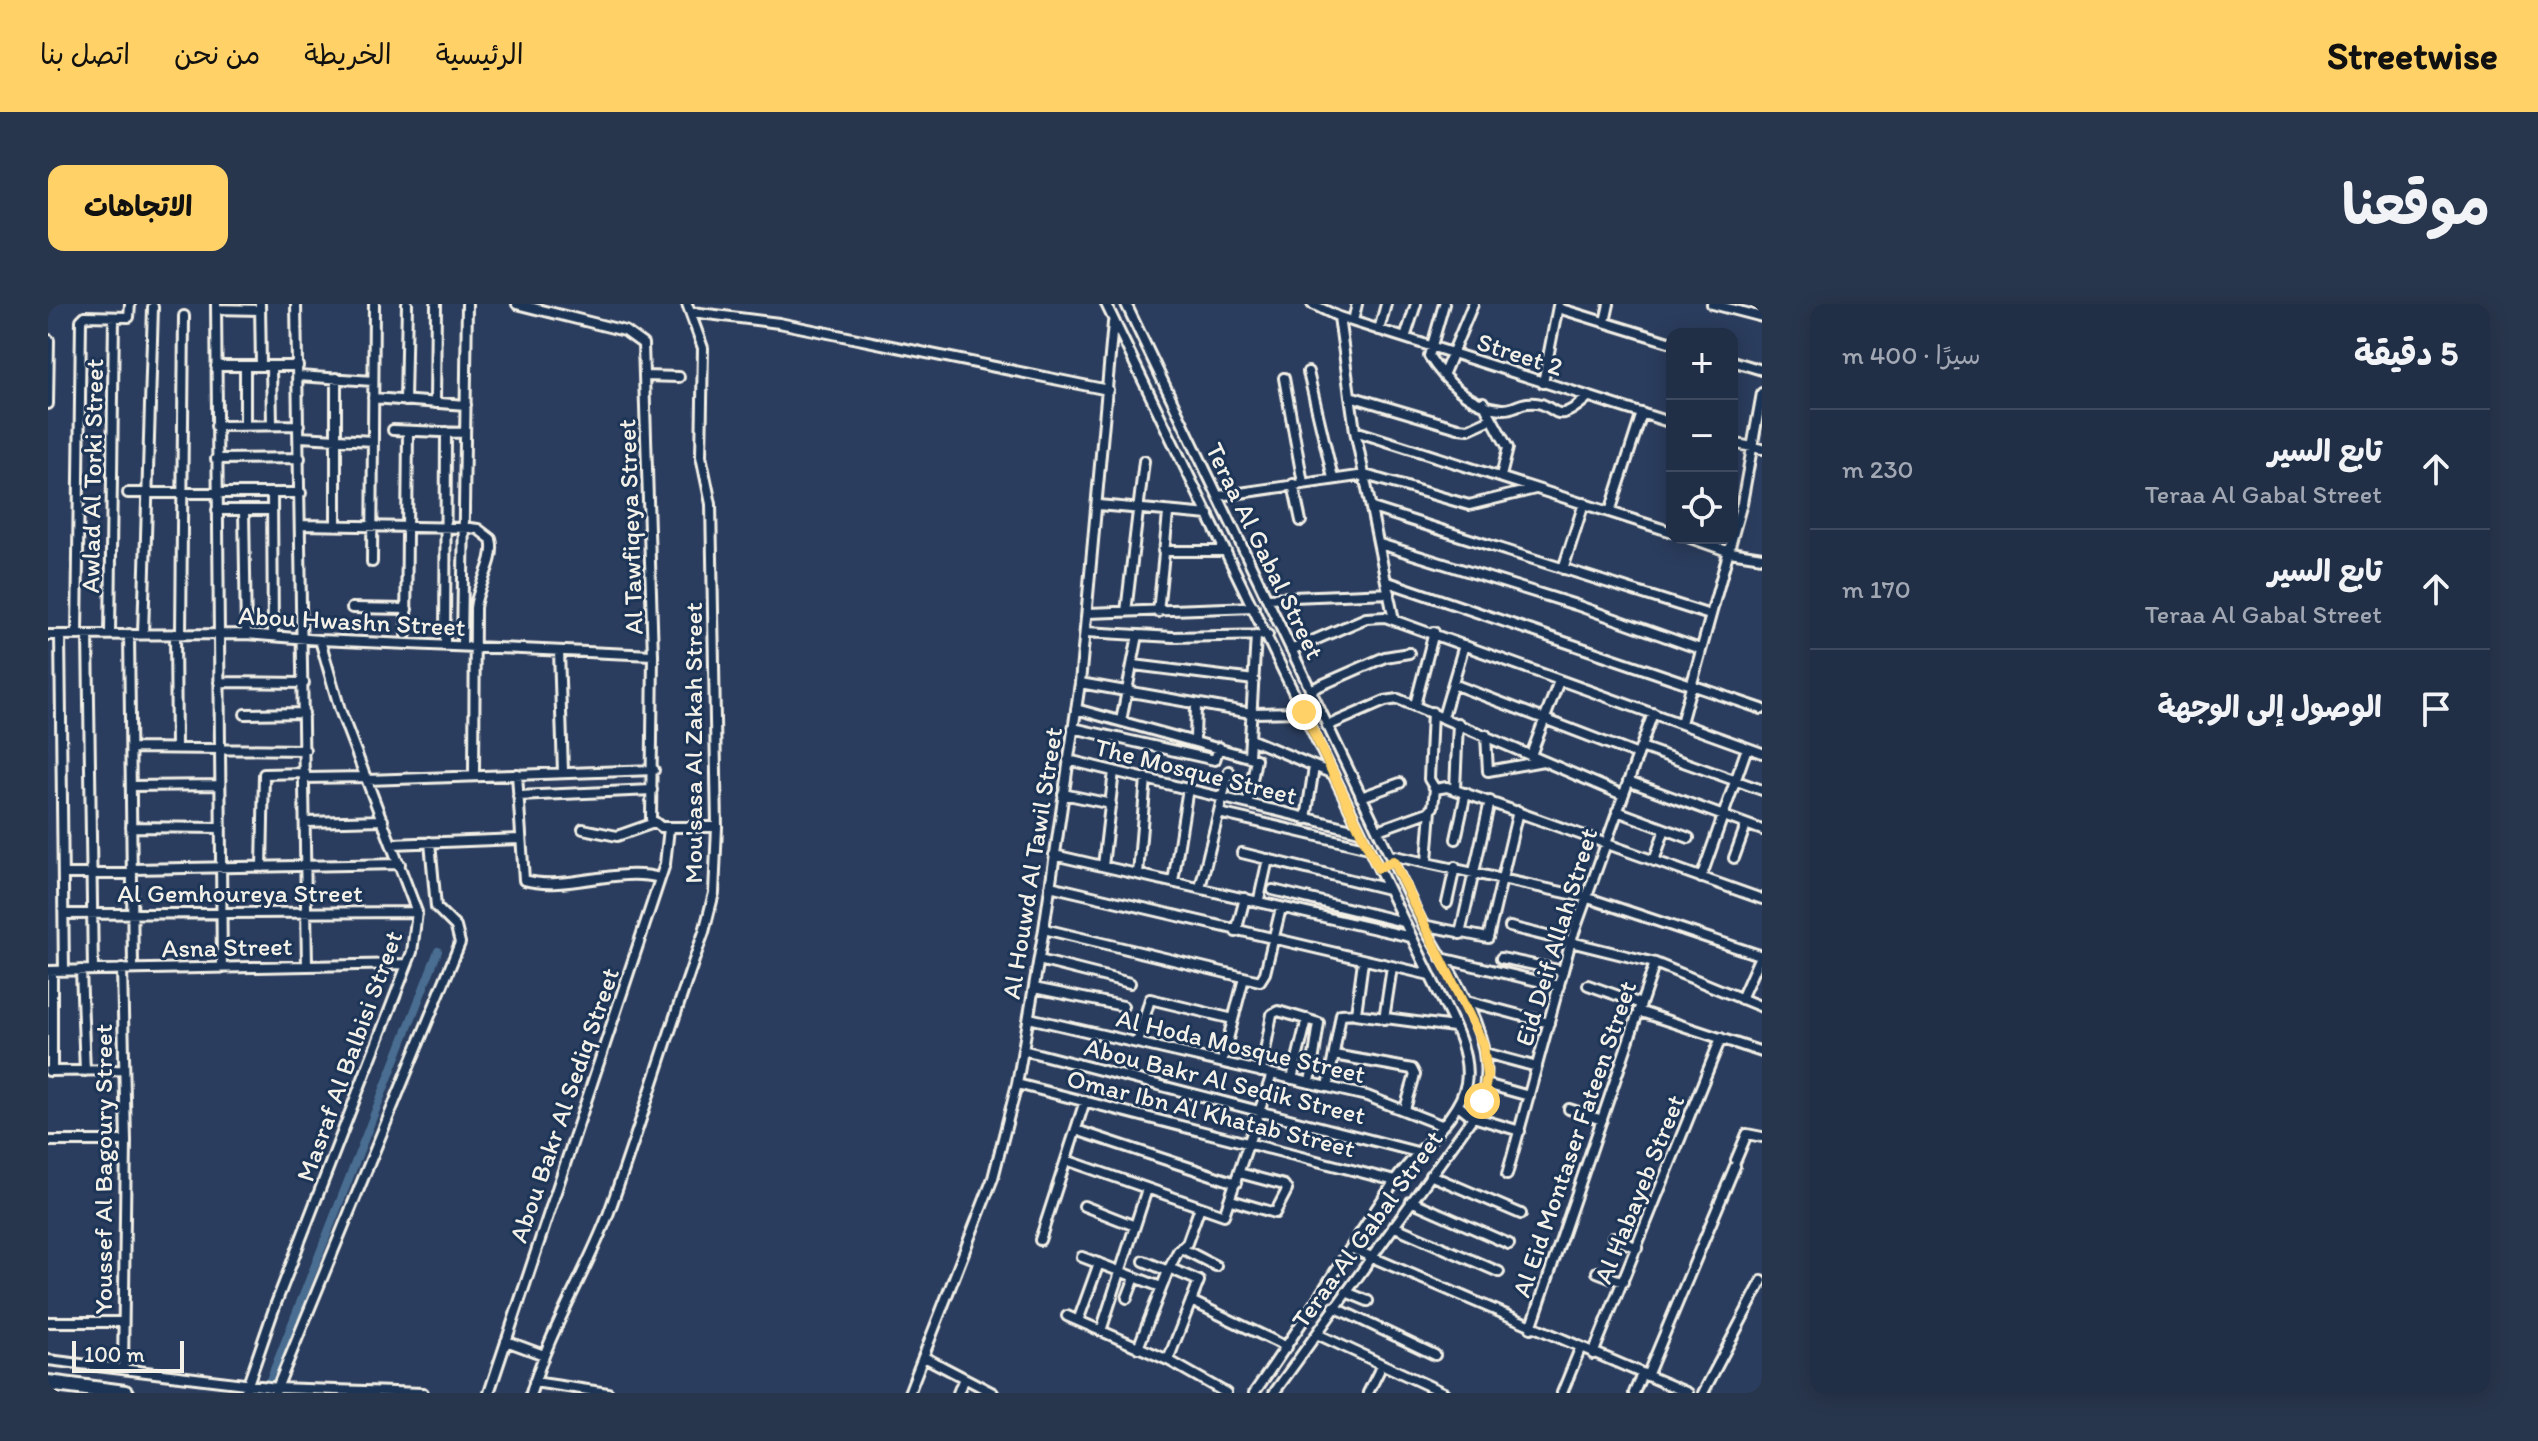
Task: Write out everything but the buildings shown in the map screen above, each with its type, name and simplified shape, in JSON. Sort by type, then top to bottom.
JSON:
[{"type":"highway","points":[[48,1383],[125,1393]]},
{"type":"street","points":[[77,635],[81,320],[85,316],[129,317],[130,304]]},
{"type":"street","points":[[296,304],[307,966]]},
{"type":"street","points":[[372,562],[374,304]]},
{"type":"street","points":[[405,401],[407,304]]},
{"type":"street","points":[[435,403],[436,304]]},
{"type":"street","points":[[462,646],[467,304]]},
{"type":"street","name":"Al Tawfiqeya Street","points":[[518,304],[632,334],[643,344],[653,655],[654,823]]},
{"type":"street","name":"Teraa Al Gabal Street","points":[[1106,304],[1226,551],[1291,650],[1423,925],[1463,1000],[1485,1053],[1486,1084],[1473,1117],[1334,1307],[1277,1392]]},
{"type":"street","name":"Teraa Al Gabal Street","points":[[1126,304],[1219,496],[1263,606],[1268,635],[1454,1027],[1467,1070],[1465,1089],[1458,1105],[1395,1181],[1353,1249],[1254,1393]]},
{"type":"street","name":"Street 2","points":[[1312,304],[1339,317],[1666,421]]},
{"type":"street","points":[[1353,321],[1357,304]]},
{"type":"street","points":[[1379,330],[1386,304]]},
{"type":"street","points":[[1405,338],[1416,304]]},
{"type":"street","points":[[1444,304],[1429,356],[1455,389],[1507,410],[1535,404],[1565,415],[1588,397]]},
{"type":"street","points":[[1444,373],[1473,304]]},
{"type":"street","points":[[1605,322],[1609,304]]},
{"type":"street","points":[[1712,304],[1762,317]]},
{"type":"street","points":[[222,967],[216,306],[260,307],[272,425]]},
{"type":"street","points":[[1543,383],[1558,306],[1666,341]]},
{"type":"street","points":[[143,634],[153,307]]},
{"type":"street","points":[[689,308],[779,323],[1108,390]]},
{"type":"street","name":"Mou'sasa Al Zakah Street","points":[[531,1393],[544,1355],[570,1304],[607,1216],[704,932],[714,893],[717,827],[711,504],[701,456],[703,348],[689,308]]},
{"type":"street","points":[[176,748],[184,316]]},
{"type":"street","name":"Awlad Al Torki Street","points":[[110,634],[114,317]]},
{"type":"street","points":[[1339,317],[1355,431],[1394,620]]},
{"type":"street","name":"Al Houwd Al Tawil Street","points":[[909,1393],[998,1163],[1017,1084],[1044,929],[1080,683],[1114,320]]},
{"type":"street","points":[[48,404],[49,340]]},
{"type":"street","points":[[1738,363],[1762,370]]},
{"type":"street","points":[[216,366],[298,366]]},
{"type":"street","points":[[245,366],[245,425]]},
{"type":"street","points":[[1308,372],[1333,478]]},
{"type":"street","points":[[298,376],[373,381]]},
{"type":"street","points":[[645,376],[679,377]]},
{"type":"street","points":[[336,378],[336,526]]},
{"type":"street","points":[[1284,378],[1303,483]]},
{"type":"street","points":[[1681,723],[1757,448],[1762,393]]},
{"type":"street","points":[[1350,396],[1458,428],[1469,429],[1491,419]]},
{"type":"street","points":[[373,398],[466,405]]},
{"type":"street","points":[[1483,402],[1508,448],[1501,476]]},
{"type":"street","points":[[1610,512],[1642,413]]},
{"type":"street","points":[[216,426],[299,425]]},
{"type":"street","points":[[393,430],[465,433]]},
{"type":"street","points":[[406,634],[408,431]]},
{"type":"street","points":[[1355,431],[1666,530]]},
{"type":"street","points":[[445,646],[446,432]]},
{"type":"street","points":[[300,437],[373,441]]},
{"type":"street","points":[[216,459],[300,458]]},
{"type":"street","points":[[1126,612],[1144,461]]},
{"type":"street","points":[[1219,496],[1365,475],[1406,484],[1469,505],[1536,488]]},
{"type":"street","points":[[1293,484],[1301,521]]},
{"type":"street","points":[[128,493],[301,493]]},
{"type":"street","points":[[272,493],[273,635]]},
{"type":"street","points":[[1563,569],[1584,503]]},
{"type":"street","points":[[1098,505],[1168,514],[1209,515]]},
{"type":"street","points":[[1372,508],[1710,615]]},
{"type":"street","points":[[217,510],[272,510]]},
{"type":"street","points":[[244,510],[246,634]]},
{"type":"street","points":[[1158,612],[1168,514]]},
{"type":"street","points":[[302,525],[445,527],[486,533],[493,547],[476,598],[474,775]]},
{"type":"street","points":[[1380,544],[1576,605],[1700,649]]},
{"type":"street","points":[[1707,544],[1730,552],[1762,557]]},
{"type":"street","points":[[1163,551],[1226,551]]},
{"type":"street","points":[[1388,582],[1762,709]]},
{"type":"street","points":[[1088,613],[1263,606],[1390,593]]},
{"type":"street","points":[[352,608],[407,609]]},
{"type":"street","points":[[1291,650],[1366,618],[1394,620],[1762,753]]},
{"type":"street","points":[[1086,632],[1268,635]]},
{"type":"street","points":[[1415,705],[1434,632]]},
{"type":"street","points":[[129,634],[133,968]]},
{"type":"street","name":"Abou Hwashn Street","points":[[48,635],[246,634],[653,655]]},
{"type":"street","points":[[60,635],[64,971]]},
{"type":"street","points":[[88,635],[93,970]]},
{"type":"street","points":[[1121,721],[1138,635]]},
{"type":"street","points":[[1249,756],[1256,635]]},
{"type":"street","name":"Masraf Al Balbisi Street","points":[[247,1388],[416,937],[417,912],[330,682],[320,640]]},
{"type":"street","points":[[1443,717],[1464,645]]},
{"type":"street","points":[[559,651],[563,772]]},
{"type":"street","points":[[1310,690],[1385,657],[1409,653]]},
{"type":"street","points":[[1134,665],[1254,680]]},
{"type":"street","points":[[1531,755],[1559,681]]},
{"type":"street","points":[[219,682],[304,683]]},
{"type":"street","points":[[1080,683],[1251,713],[1304,712]]},
{"type":"street","points":[[1453,684],[1639,751],[1762,790]]},
{"type":"street","points":[[1327,726],[1392,699],[1432,712],[1623,795]]},
{"type":"street","points":[[1195,739],[1196,705]]},
{"type":"street","points":[[1076,709],[1249,756],[1257,761],[1248,802]]},
{"type":"street","points":[[1427,861],[1435,789],[1429,779],[1432,712]]},
{"type":"street","points":[[245,714],[304,713]]},
{"type":"street","name":"Eid Deif Allah Street","points":[[1507,1175],[1571,941],[1653,713]]},
{"type":"street","points":[[1455,789],[1458,723]]},
{"type":"street","points":[[1073,728],[1215,760],[1219,747]]},
{"type":"street","points":[[1486,735],[1488,771],[1543,761]]},
{"type":"street","points":[[1250,739],[1334,774]]},
{"type":"street","points":[[131,748],[305,750]]},
{"type":"street","points":[[1701,878],[1747,748]]},
{"type":"street","name":"The Mosque Street","points":[[1068,760],[1223,795],[1360,831]]},
{"type":"street","points":[[1306,819],[1314,767]]},
{"type":"street","points":[[262,867],[264,773],[366,778],[654,770]]},
{"type":"street","points":[[1103,866],[1114,771]]},
{"type":"street","points":[[1200,888],[1229,771]]},
{"type":"street","points":[[517,774],[522,875],[529,882],[639,875],[660,878]]},
{"type":"street","points":[[1138,874],[1146,778]]},
{"type":"street","points":[[1628,781],[1762,830]]},
{"type":"street","points":[[1361,797],[1400,783]]},
{"type":"street","points":[[131,786],[220,785]]},
{"type":"street","points":[[1435,789],[1443,786],[1455,789],[1760,899],[1762,888]]},
{"type":"street","points":[[1173,882],[1188,788]]},
{"type":"street","points":[[518,796],[652,790]]},
{"type":"street","points":[[1456,839],[1466,793]]},
{"type":"street","points":[[1063,794],[1111,804]]},
{"type":"street","points":[[1460,934],[1490,801]]},
{"type":"street","points":[[1378,830],[1431,810]]},
{"type":"street","points":[[1423,925],[1488,938],[1518,811]]},
{"type":"street","points":[[1617,811],[1689,838]]},
{"type":"street","points":[[1219,813],[1369,848]]},
{"type":"street","points":[[1293,831],[1296,816]]},
{"type":"street","points":[[306,822],[383,820]]},
{"type":"street","points":[[583,829],[617,836],[654,823],[669,828],[717,827]]},
{"type":"street","points":[[1734,858],[1746,825]]},
{"type":"street","points":[[131,827],[221,828]]},
{"type":"street","name":"Abou Bakr Al Sediq Street","points":[[489,1393],[660,878],[669,828]]},
{"type":"street","points":[[1654,861],[1665,829]]},
{"type":"street","points":[[392,844],[520,839]]},
{"type":"street","name":"Masraf Al Balbisi Street","points":[[276,1390],[460,943],[456,927],[436,907],[430,842]]},
{"type":"street","points":[[1242,853],[1388,889]]},
{"type":"street","points":[[1054,855],[1259,899],[1281,908],[1411,937]]},
{"type":"street","points":[[1378,868],[1391,858],[1455,867],[1585,897],[1761,956],[1741,999]]},
{"type":"street","points":[[1259,899],[1268,859]]},
{"type":"street","points":[[63,874],[400,864]]},
{"type":"street","points":[[1447,903],[1455,867]]},
{"type":"street","points":[[1050,886],[1273,941],[1430,975]]},
{"type":"street","points":[[1273,890],[1404,922]]},
{"type":"street","points":[[1236,932],[1245,898]]},
{"type":"street","points":[[1044,929],[1244,978],[1263,979],[1281,908]]},
{"type":"street","name":"Al Gemhoureya Street","points":[[64,914],[417,912]]},
{"type":"street","points":[[1510,927],[1655,963],[1762,1007]]},
{"type":"street","points":[[1441,958],[1559,986]]},
{"type":"street","points":[[1501,958],[1563,971]]},
{"type":"street","points":[[1039,960],[1130,983]]},
{"type":"street","points":[[1355,1014],[1363,961]]},
{"type":"street","name":"Al Eid Montaser Fateen Street","points":[[1531,1328],[1655,963]]},
{"type":"street","name":"Asna Street","points":[[50,971],[407,964]]},
{"type":"street","points":[[1384,1019],[1392,967]]},
{"type":"street","name":"Youssef Al Bagoury Street","points":[[122,969],[126,1141],[123,1369]]},
{"type":"street","points":[[81,970],[85,1071]]},
{"type":"street","points":[[50,971],[50,1071],[124,1070]]},
{"type":"street","points":[[1222,1062],[1244,978]]},
{"type":"street","points":[[1588,985],[1762,1052]]},
{"type":"street","points":[[1034,988],[1123,1006]]},
{"type":"street","points":[[1137,1043],[1150,999],[1233,1019]]},
{"type":"street","points":[[1463,1000],[1549,1023]]},
{"type":"street","points":[[1261,1072],[1272,1014],[1278,1011],[1320,1025],[1310,1083]]},
{"type":"street","points":[[1328,1087],[1341,1014],[1454,1027]]},
{"type":"street","name":"Al Hoda Mosque Street","points":[[1029,1018],[1328,1087],[1405,1109],[1441,1125]]},
{"type":"street","points":[[1292,1079],[1307,1019]]},
{"type":"street","name":"Al Habayeb Street","points":[[1593,1354],[1721,1038]]},
{"type":"street","name":"Abou Bakr Al Sedik Street","points":[[1023,1050],[1417,1152]]},
{"type":"street","points":[[1485,1053],[1537,1067]]},
{"type":"street","points":[[1334,1055],[1412,1069],[1415,1075],[1405,1109]]},
{"type":"street","points":[[1066,1160],[1222,1215],[1227,1212],[1272,1074]]},
{"type":"street","name":"Omar Ibn Al Khatab Street","points":[[1017,1084],[1395,1181]]},
{"type":"street","points":[[1486,1084],[1529,1096]]},
{"type":"street","points":[[1040,1240],[1085,1101]]},
{"type":"street","points":[[1458,1105],[1473,1117],[1520,1131]]},
{"type":"street","points":[[1569,1109],[1602,1120]]},
{"type":"street","points":[[1076,1130],[1236,1183]]},
{"type":"street","points":[[1634,1393],[1747,1134],[1762,1137]]},
{"type":"street","points":[[48,1141],[126,1141]]},
{"type":"street","points":[[1231,1200],[1275,1213],[1287,1190],[1284,1185],[1239,1173]]},
{"type":"street","points":[[1430,1175],[1521,1214]]},
{"type":"street","points":[[1101,1331],[1147,1189]]},
{"type":"street","points":[[1411,1201],[1509,1244]]},
{"type":"street","points":[[1084,1206],[1135,1226]]},
{"type":"street","points":[[1138,1348],[1168,1270],[1187,1243],[1200,1207]]},
{"type":"street","points":[[1393,1226],[1499,1272]]},
{"type":"street","points":[[1613,1237],[1637,1248]]},
{"type":"street","points":[[1181,1248],[1216,1266]]},
{"type":"street","points":[[1353,1249],[1688,1393]]},
{"type":"street","points":[[1082,1257],[1161,1287]]},
{"type":"street","points":[[1144,1261],[1198,1280],[1168,1360]]},
{"type":"street","points":[[1078,1321],[1099,1263]]},
{"type":"street","points":[[1597,1272],[1623,1282]]},
{"type":"street","points":[[1127,1298],[1135,1277]]},
{"type":"street","points":[[1703,1393],[1762,1281]]},
{"type":"street","points":[[1346,1292],[1368,1301]]},
{"type":"street","points":[[1191,1301],[1287,1347]]},
{"type":"street","points":[[1334,1307],[1435,1355]]},
{"type":"street","points":[[1067,1316],[1168,1360],[1226,1393]]},
{"type":"street","points":[[48,1322],[123,1322]]},
{"type":"street","points":[[1317,1334],[1442,1392]]},
{"type":"street","points":[[506,1341],[544,1355]]},
{"type":"street","points":[[1562,1393],[1580,1349]]},
{"type":"street","points":[[924,1357],[993,1393]]},
{"type":"street","points":[[48,1360],[247,1388],[423,1393]]},
{"type":"street","points":[[1368,1393],[1379,1371]]},
{"type":"street","points":[[958,1393],[964,1378]]},
{"type":"street","points":[[534,1382],[608,1393]]},
{"type":"waterway","points":[[268,1385],[438,951]]},
{"type":"route","points":[[1304,712],[1378,868],[1393,861],[1463,1000],[1483,1044],[1487,1076],[1482,1101]]}]
